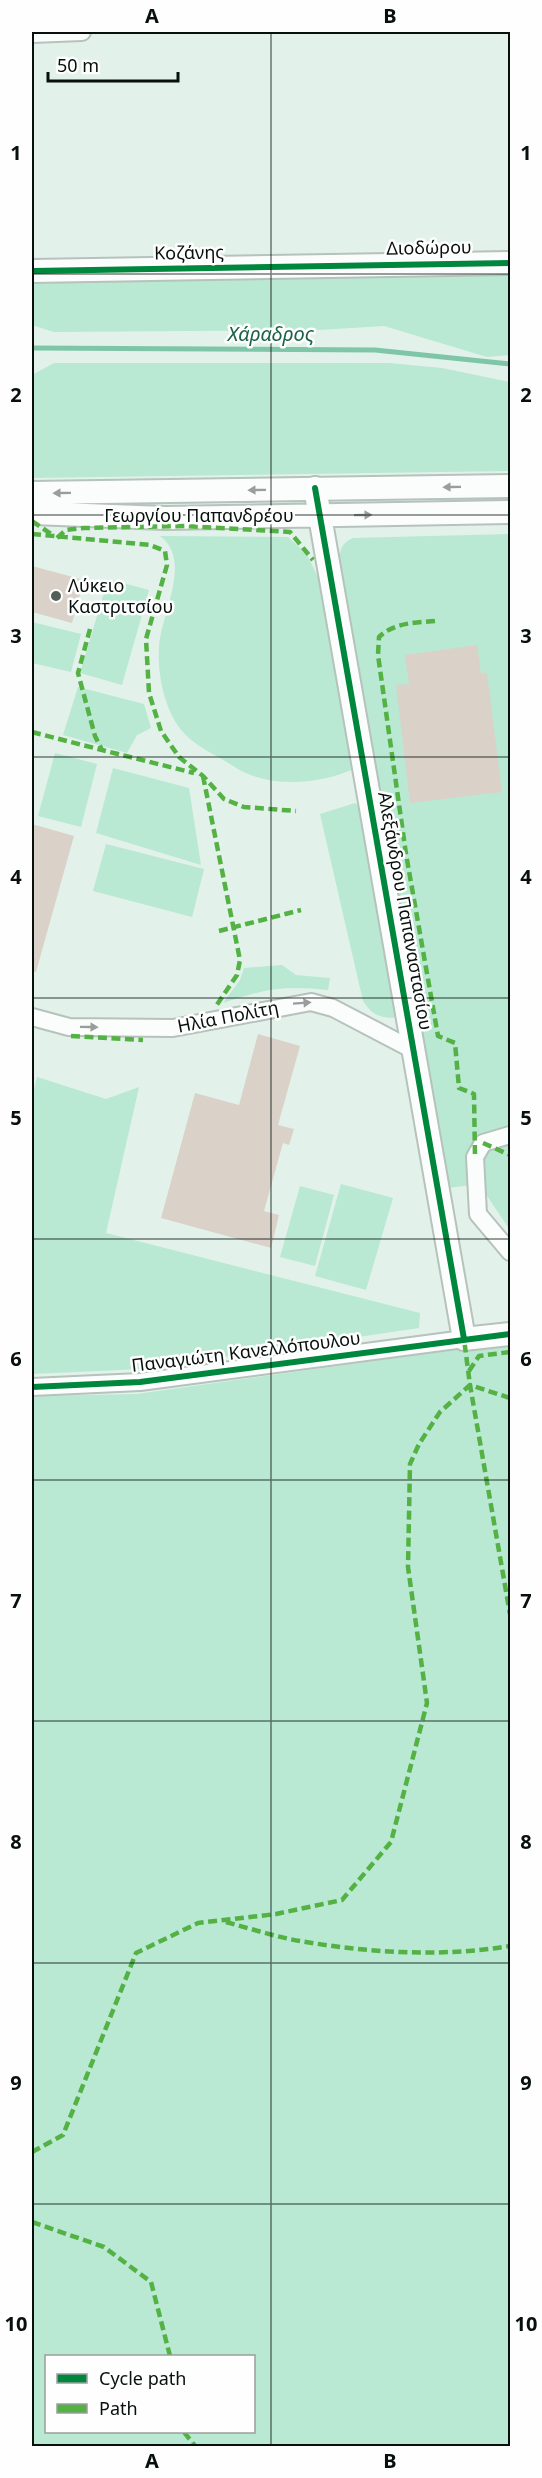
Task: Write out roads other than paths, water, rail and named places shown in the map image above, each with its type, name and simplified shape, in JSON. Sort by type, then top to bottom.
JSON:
[{"type":"street","points":[[32,34],[82,32]]},
{"type":"street","name":"Διοδώρου","points":[[347,264],[510,262]]},
{"type":"street","name":"Κοζάνης","points":[[32,271],[347,264]]},
{"type":"street","name":"Γεωργίου Παπανδρέου","points":[[32,494],[510,486]]},
{"type":"street","name":"Αλεξάνδρου Παπαναστασίου","points":[[315,488],[464,1339]]},
{"type":"street","name":"Γεωργίου Παπανδρέου","points":[[32,513],[165,518],[510,512]]},
{"type":"street","name":"Ηλία Πολίτη","points":[[32,1017],[69,1027],[173,1028],[311,1002],[333,1008],[415,1051]]},
{"type":"street","points":[[510,1135],[483,1143],[475,1157],[478,1214],[510,1252]]},
{"type":"street","points":[[464,1339],[510,1334]]},
{"type":"street","name":"Παναγιώτη Κανελλόπουλου","points":[[32,1387],[140,1382],[464,1339]]},
{"type":"waterway","name":"Χάραδρος","points":[[32,348],[375,350],[510,364]]},
{"type":"place","name":"Λύκειο Καστριτσίου","points":[[56,596]]}]
